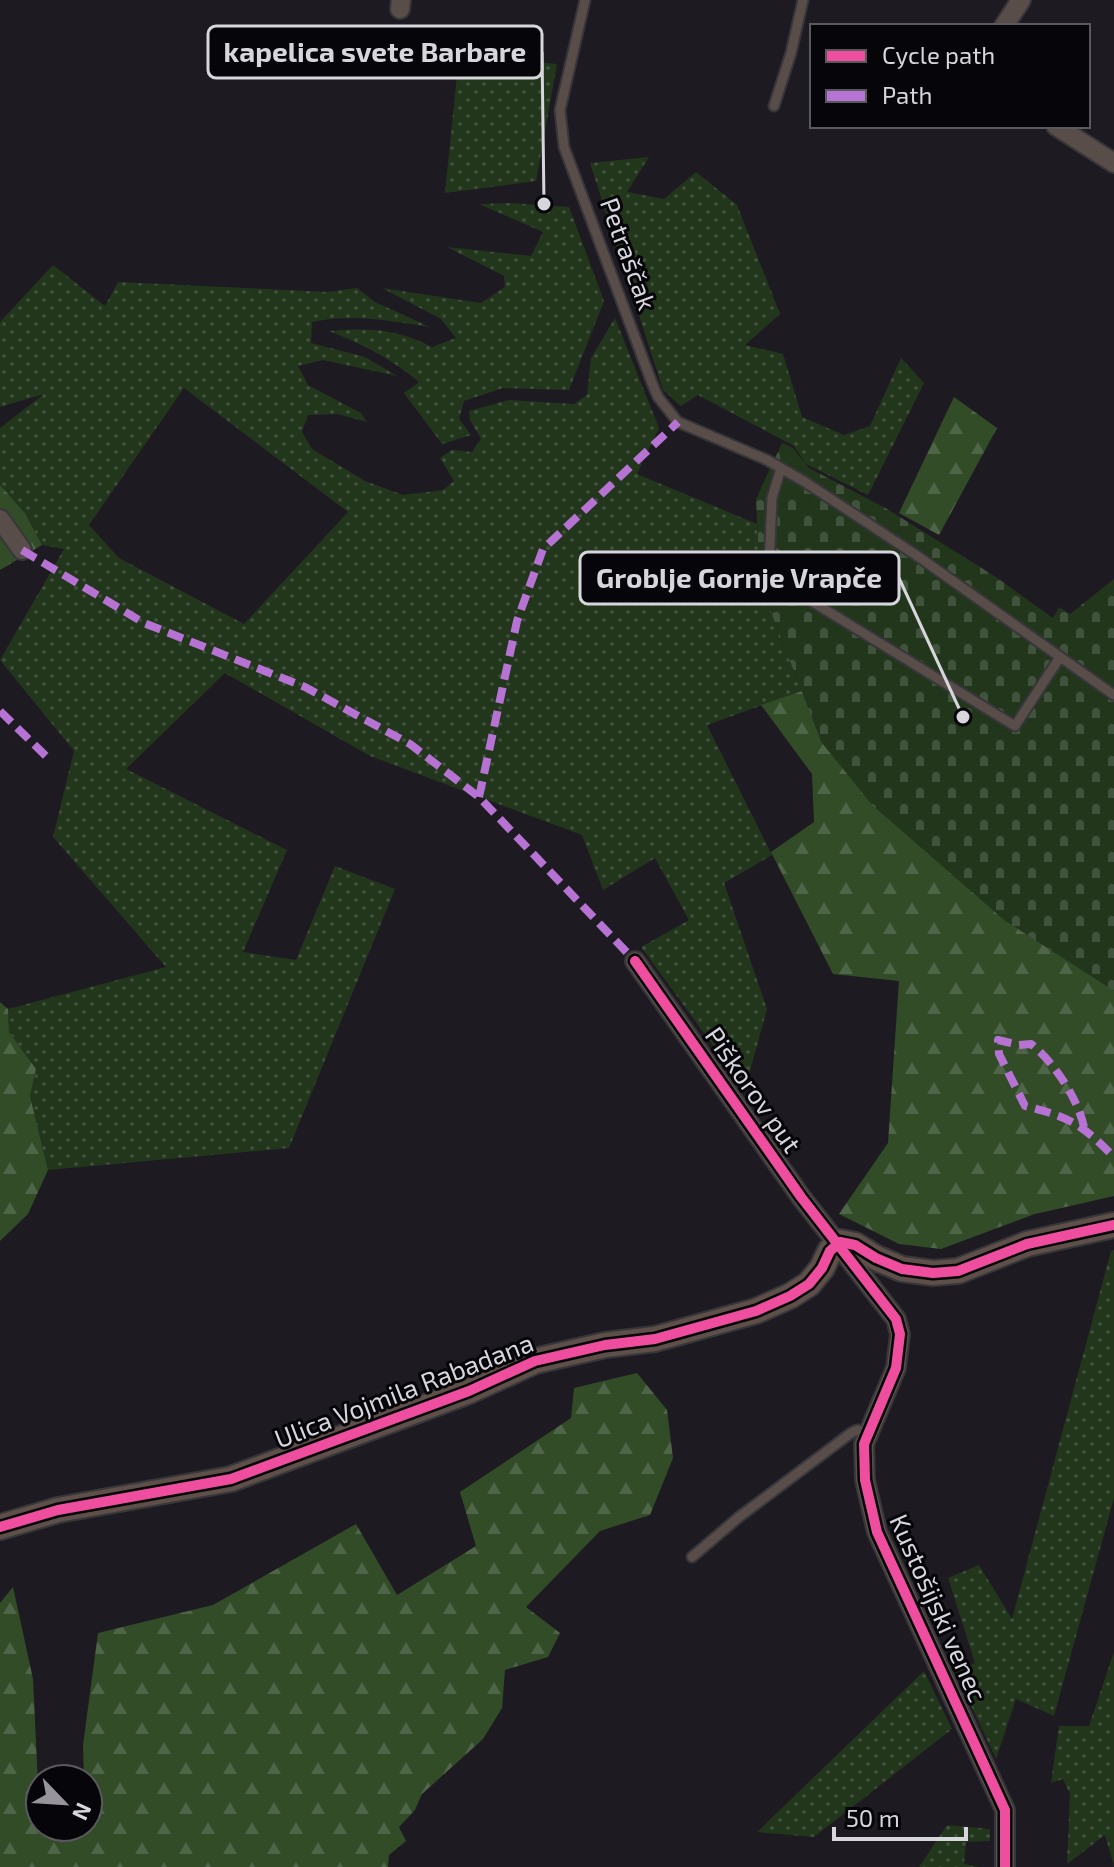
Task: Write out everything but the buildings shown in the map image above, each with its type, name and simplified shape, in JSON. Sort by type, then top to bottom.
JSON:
[{"type":"street","points":[[1005,24],[1021,0]]},
{"type":"street","points":[[1059,128],[1114,163]]},
{"type":"street","points":[[0,519],[22,550]]},
{"type":"street","name":"Piškorov put","points":[[635,961],[836,1243]]},
{"type":"street","points":[[836,1243],[848,1242],[902,1269],[933,1273],[958,1271],[1027,1244],[1114,1225]]},
{"type":"street","name":"Kustošijski venec","points":[[836,1243],[891,1311],[900,1334],[896,1368],[868,1432],[863,1460],[877,1532],[1005,1810],[1005,1867]]},
{"type":"street","name":"Ulica Vojmila Rabadana","points":[[1,1523],[231,1479],[469,1391],[535,1361],[605,1345],[655,1339],[756,1311],[809,1284],[836,1243]]},
{"type":"lane","name":"Petraščak","points":[[585,0],[560,110],[564,147],[658,397],[678,422],[781,468],[916,555],[1114,695]]},
{"type":"lane","points":[[774,106],[791,53],[803,0]]},
{"type":"lane","points":[[781,468],[772,498],[769,567],[772,576],[785,585],[1015,726],[1060,657]]},
{"type":"lane","points":[[692,1557],[739,1517],[851,1433],[857,1430],[868,1432]]},
{"type":"green space","points":[[459,55],[557,64],[536,181],[445,193]]},
{"type":"green space","points":[[649,157],[627,192],[664,199],[696,172],[737,205],[780,314],[745,345],[783,354],[802,417],[844,435],[870,426],[901,358],[924,383],[868,495],[806,464],[794,446],[698,395],[681,406],[663,390],[590,163]]},
{"type":"green space","points":[[479,204],[569,207],[604,301],[569,390],[503,388],[464,401],[459,419],[471,435],[442,444],[404,393],[419,382],[376,353],[329,331],[382,331],[406,336],[432,347],[456,338],[441,319],[382,288],[481,303],[505,287],[504,276],[447,247],[531,256],[543,232]]},
{"type":"green space","points":[[53,265],[105,306],[118,282],[328,292],[357,288],[375,302],[430,327],[356,318],[312,322],[311,343],[365,357],[397,376],[323,360],[298,366],[308,385],[361,413],[367,422],[338,414],[308,415],[302,432],[312,449],[365,481],[403,495],[443,490],[454,481],[440,458],[452,450],[472,452],[481,439],[470,420],[469,411],[509,400],[574,404],[587,395],[591,358],[615,318],[659,428],[637,474],[757,524],[760,584],[802,691],[707,725],[772,855],[724,883],[767,1009],[745,1089],[641,947],[689,920],[655,858],[603,890],[582,835],[370,756],[225,673],[126,769],[287,850],[243,952],[296,960],[335,866],[395,889],[289,1148],[48,1170],[30,1096],[36,1069],[9,1032],[8,1009],[166,967],[53,837],[74,751],[0,660],[64,549],[42,545],[25,513],[0,485],[0,428],[44,394],[0,407],[0,322]],"holes":[[[184,388],[348,512],[244,624],[119,558],[89,525]]]},
{"type":"green space","points":[[954,397],[997,428],[939,535],[899,513]]},
{"type":"green space","points":[[782,443],[793,448],[809,468],[887,509],[996,577],[1053,618],[1059,607],[1070,614],[1114,579],[1114,991],[1004,920],[872,805],[822,743],[760,584],[756,499]]},
{"type":"green space","points":[[0,485],[25,513],[42,545],[0,570]]},
{"type":"green space","points":[[802,691],[822,743],[1114,982],[1114,1196],[1035,1214],[941,1249],[899,1244],[839,1214],[888,1143],[899,981],[833,974],[771,852],[814,822],[812,774],[761,705]]},
{"type":"green space","points":[[0,1002],[8,1009],[9,1032],[36,1069],[30,1096],[48,1170],[28,1214],[0,1241]]},
{"type":"green space","points":[[1114,1250],[1114,1498],[1054,1716],[1016,1699],[996,1759],[955,1671],[975,1663],[948,1578],[979,1565],[1012,1619],[1111,1251]]},
{"type":"green space","points":[[637,1373],[667,1410],[673,1458],[650,1515],[600,1531],[526,1607],[560,1633],[548,1657],[505,1670],[502,1708],[483,1739],[422,1794],[415,1810],[399,1827],[406,1841],[389,1855],[388,1867],[0,1867],[0,1603],[13,1587],[33,1679],[37,1763],[24,1763],[24,1843],[104,1843],[104,1763],[84,1763],[83,1745],[98,1633],[213,1605],[356,1524],[397,1595],[476,1546],[460,1492],[571,1418],[574,1388]]},
{"type":"green space","points":[[1114,1652],[1114,1866],[1105,1835],[1067,1864],[1070,1794],[1063,1779],[1051,1783],[1059,1726],[1089,1726]]},
{"type":"green space","points":[[924,1671],[952,1729],[814,1837],[757,1832]]},
{"type":"green space","points":[[947,1825],[990,1829],[990,1841],[966,1842],[964,1864],[979,1867],[919,1867]]},
{"type":"marked path","points":[[479,797],[517,621],[543,549],[678,422]]},
{"type":"marked path","points":[[22,550],[144,623],[305,687],[410,744],[479,797],[635,961]]},
{"type":"marked path","points":[[0,711],[48,758]]},
{"type":"marked path","points":[[1084,1127],[1071,1093],[1040,1052],[1031,1044],[1019,1045],[998,1040],[999,1054],[1025,1106],[1072,1122],[1114,1153]]},
{"type":"cycle path","points":[[635,961],[801,1197],[896,1319],[900,1334],[896,1368],[864,1444],[865,1480],[877,1532],[1005,1810],[1005,1867]]},
{"type":"cycle path","points":[[0,1527],[58,1510],[231,1479],[469,1391],[535,1361],[605,1345],[655,1339],[756,1311],[809,1284],[830,1251],[840,1242],[855,1245],[902,1269],[933,1273],[958,1271],[1027,1244],[1114,1225]]},
{"type":"place","name":"kapelica svete Barbare","points":[[544,204]]},
{"type":"place","name":"Groblje Gornje Vrapče","points":[[963,717]]}]
